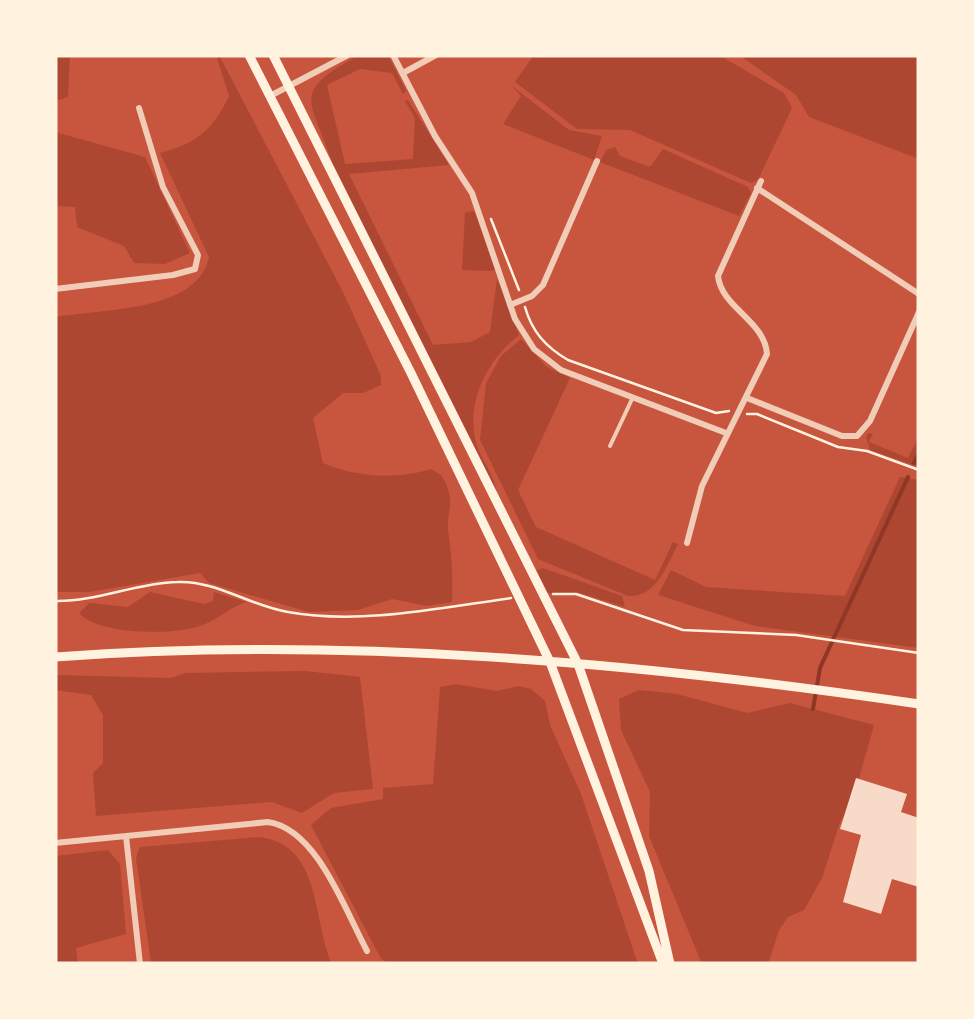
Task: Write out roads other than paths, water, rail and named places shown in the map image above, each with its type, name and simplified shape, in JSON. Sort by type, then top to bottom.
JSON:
[{"type":"main road","points":[[249,55],[412,374],[550,662],[667,964]]},
{"type":"main road","points":[[273,55],[578,664],[649,871],[667,964]]},
{"type":"main road","points":[[55,657],[160,649],[350,652],[550,662],[919,704]]},
{"type":"street","points":[[268,96],[348,55]]},
{"type":"street","points":[[393,55],[422,115],[478,206],[510,305],[523,334],[545,360],[726,433]]},
{"type":"street","points":[[403,73],[436,55]]},
{"type":"street","points":[[55,289],[173,276],[195,269],[198,256],[163,187],[140,108]]},
{"type":"street","points":[[510,305],[532,296],[543,285],[597,161]]},
{"type":"street","points":[[687,543],[702,486],[747,398],[767,348],[720,287],[718,276],[759,184],[919,294]]},
{"type":"street","points":[[747,398],[842,436],[857,436],[867,428],[919,312]]},
{"type":"street","points":[[55,842],[268,822],[286,825],[309,845],[367,951]]},
{"type":"street","points":[[126,836],[140,964]]},
{"type":"lane","points":[[610,446],[633,397]]},
{"type":"waterway","points":[[914,463],[919,453]]},
{"type":"waterway","points":[[813,709],[820,668],[908,477]]}]
